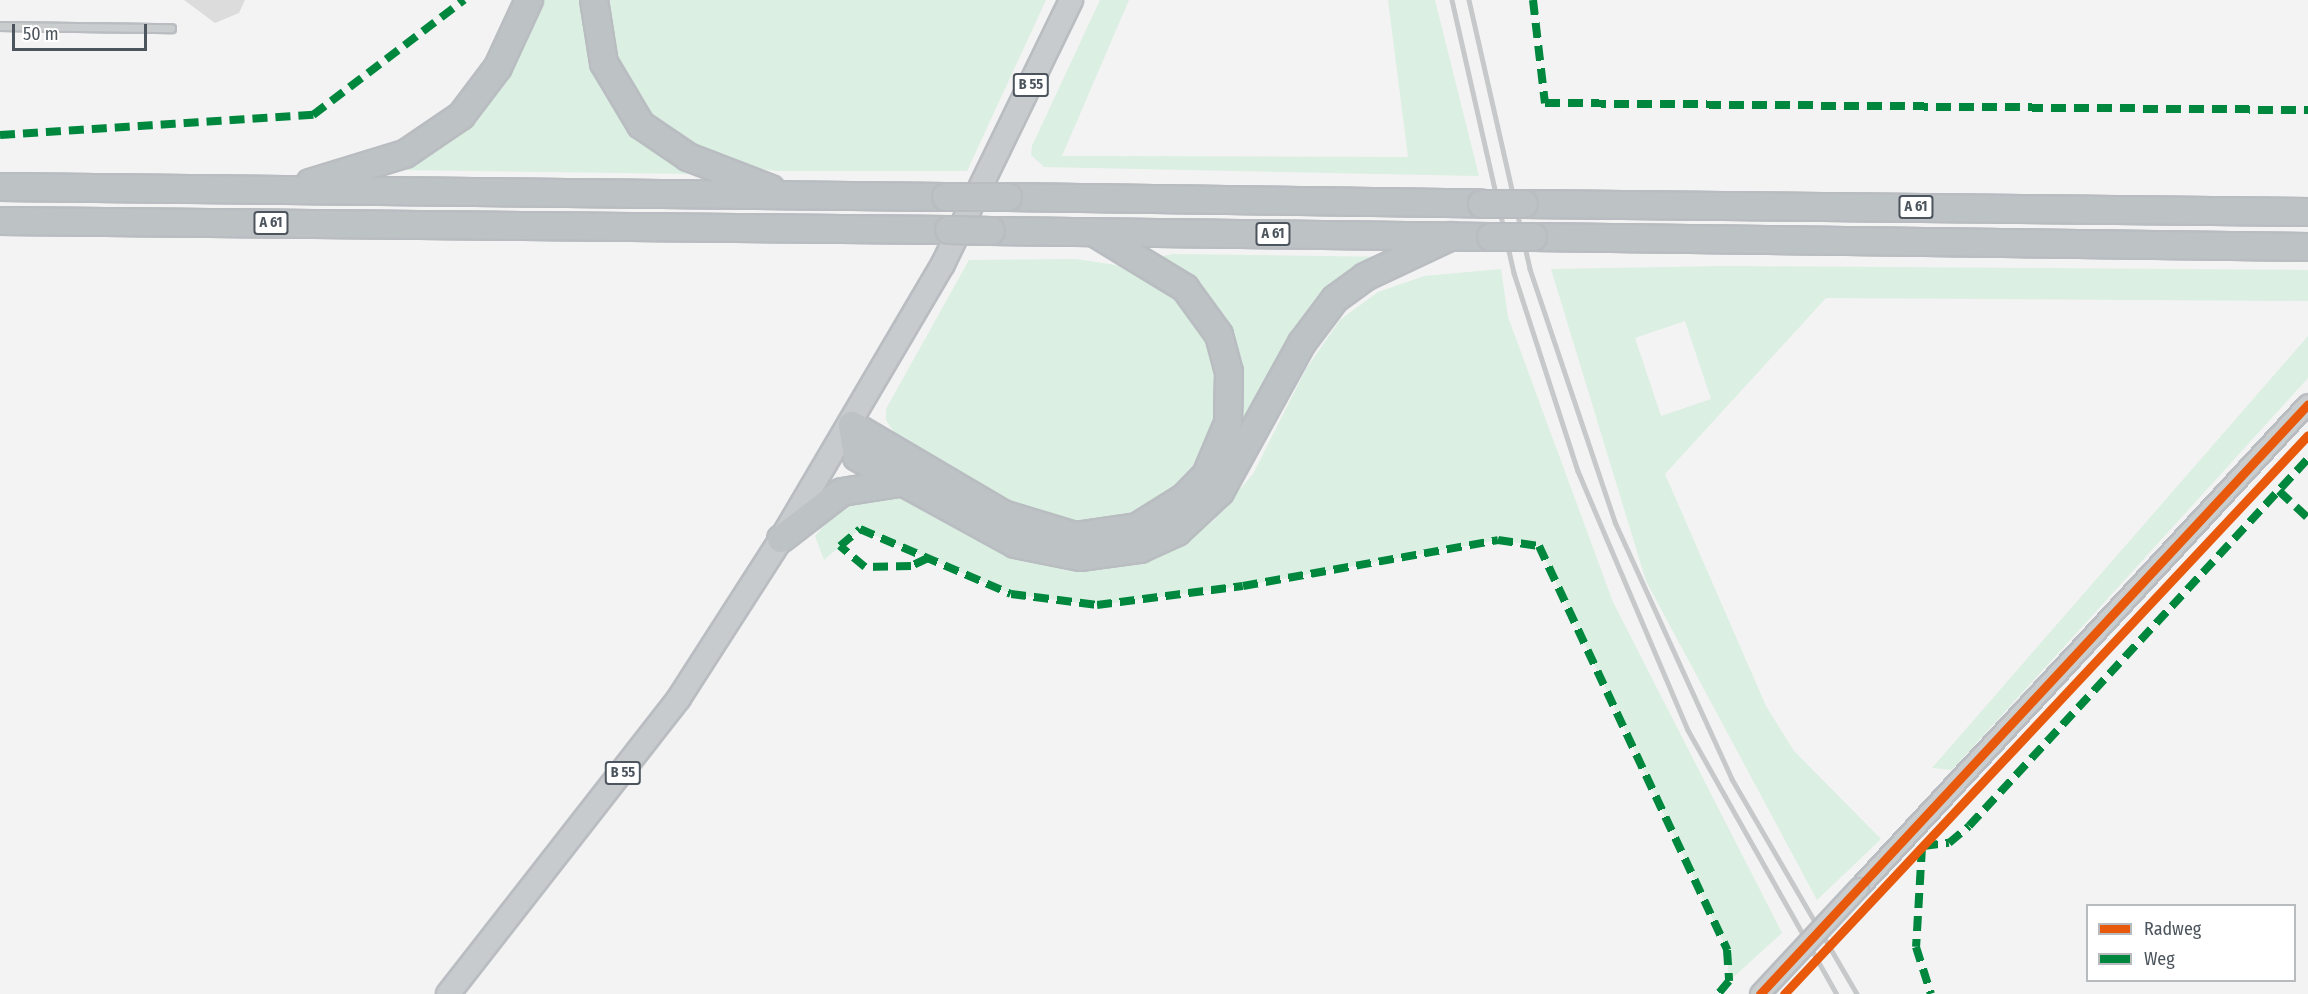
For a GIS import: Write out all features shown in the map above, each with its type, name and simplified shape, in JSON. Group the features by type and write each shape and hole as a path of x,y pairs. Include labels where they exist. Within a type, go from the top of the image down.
{"highway":[{"path":"287,190 384,162 444,129 498,67 530,0"},
{"path":"594,0 604,63 641,125 688,158 785,195"},
{"name":"A 61","path":"0,187 2308,212"},
{"name":"A 61","path":"0,220 2308,246"},
{"path":"852,424 1003,514 1042,529 1076,536 1115,534 1171,508 1206,475 1223,440 1230,390 1225,353 1209,316 1185,288 1094,232"},
{"path":"852,424 857,457 899,483 991,533 1041,551 1099,557 1159,542 1193,520 1220,492 1302,343 1335,299 1365,277 1452,236"},
{"path":"781,539 842,492 899,483"}],"main road":[{"name":"B 55","path":"448,994 679,698 781,539 852,424 970,212 1071,0"}],"street":[{"path":"1760,994 2308,404"}],"lane":[{"path":"0,26 171,28"}],"green space":[{"path":"539,0 584,0 598,83 624,122 694,174 393,170 464,122"},
{"path":"605,0 1046,0 967,171 777,171 733,165 696,151 660,129 630,90 612,52"},
{"path":"1100,0 1129,0 1062,156 1408,157 1388,0 1435,0 1479,176 1044,167 1031,155 1032,146"},
{"path":"1173,254 1391,257 1342,283 1322,304 1303,330 1235,460 1200,504 1152,538 1099,550 1033,543 905,478 910,470 1001,521 1073,542 1137,535 1192,501 1229,442 1239,396 1234,361 1215,312 1183,277 1154,258"},
{"path":"1076,259 1142,269 1170,289 1206,326 1224,408 1192,476 1143,515 1100,527 1034,519 904,447 886,420 886,409 969,260"},
{"path":"1724,266 2308,270 2308,301 1826,298 1665,474 1766,706 1794,751 1881,839 1817,900 1646,581 1551,269","holes":["1685,321 1711,399 1661,416 1635,338"]},
{"path":"1501,269 1508,317 1613,602 1782,933 1729,981 1727,950 1539,546 1498,540 1243,586 1097,605 1011,594 860,529 824,560 815,536 843,504 882,490 1164,549 1213,521 1253,474 1306,369 1340,320 1378,292 1424,276"},
{"path":"2308,336 2308,378 1952,770 1932,768"}],"building":[{"path":"184,0 245,0 239,13 215,23"}],"railway":[{"path":"1452,0 1514,273 1578,471 1688,730 1837,994"},
{"path":"1469,0 1530,269 1615,522 1732,779 1857,994"}],"marked path":[{"path":"0,135 313,115 464,0"},
{"path":"1533,0 1545,103 2308,110"},
{"path":"1923,846 1949,843 1969,826 2308,459"},
{"path":"2279,491 2308,518"},
{"path":"928,558 911,566 865,567 840,546 860,529 1011,594 1097,605 1243,586 1498,540 1539,546 1727,950 1729,981 1718,994"},
{"path":"1922,847 1916,947 1931,994"}],"cycle path":[{"path":"1760,994 2308,404"},
{"path":"1784,994 2308,435"}]}
